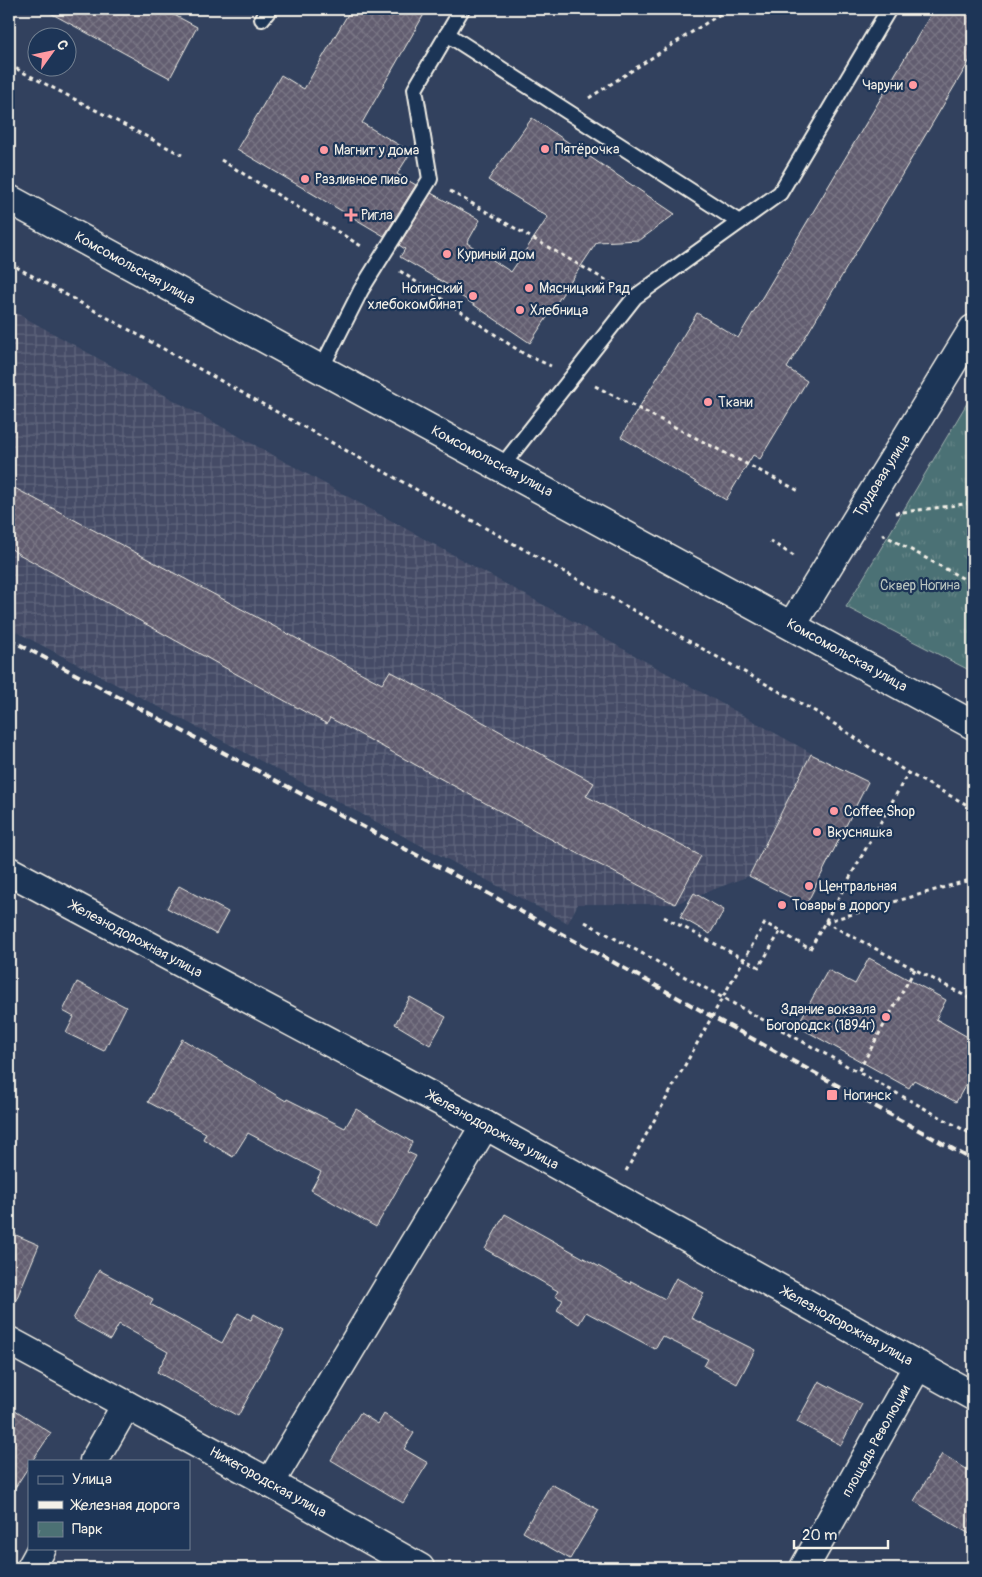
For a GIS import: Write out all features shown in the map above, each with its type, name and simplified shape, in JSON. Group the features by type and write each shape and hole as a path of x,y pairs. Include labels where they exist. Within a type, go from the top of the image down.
{"street":[{"name":"Комсомольская улица","path":"9,199 502,466 973,725"},
{"name":"Трудовая улица","path":"792,625 826,566 972,333"},
{"name":"Железнодорожная улица","path":"9,871 485,1125 973,1396"},
{"path":"270,1483 485,1125"},
{"name":"Нижегородская улица","path":"9,1341 270,1483 420,1568"},
{"name":"площадь Революции","path":"804,1568 918,1365"},
{"path":"95,1460 126,1405"},
{"path":"31,1568 41,1550"}],"lane":[{"path":"321,369 380,257 430,180 415,89 462,9"},
{"path":"502,466 635,297 780,193 889,9"},
{"path":"447,34 738,222"}],"path":[{"path":"567,112 728,9"},
{"path":"9,65 182,155"},
{"path":"221,160 380,257 524,354 572,375 801,492"},
{"path":"430,180 635,297"},
{"path":"9,263 818,713 908,773 973,808"},
{"path":"894,513 973,503"},
{"path":"881,533 973,584"},
{"path":"626,1171 765,923 810,948 908,773"},
{"path":"825,922 973,879"},
{"path":"664,917 760,967 780,932"},
{"path":"585,922 973,1135"},
{"path":"825,922 973,1000"},
{"path":"858,1072 916,969"}],"shaded area":[{"path":"9,309 811,753 749,876 675,904 578,904 568,923 9,628"}],"green space":[{"name":"Сквер Ногина","path":"973,393 973,672 846,607"}],"building":[{"path":"43,9 163,9 197,27 170,78"},
{"path":"351,9 427,9 362,123 411,152 397,174 416,185 384,236 237,149 281,75 304,89"},
{"path":"934,9 973,9 973,55 787,368 807,381 760,459 753,455 726,500 621,437 697,313 738,338"},
{"path":"532,118 675,214 640,240 597,242 530,343 452,290 453,288 400,257 405,249 399,245 431,193 480,220 467,243 511,272 548,217 488,180"},
{"path":"9,485 382,684 390,671 594,783 586,796 701,856 675,904 560,844 330,718 327,724 17,553 9,547"},
{"path":"811,754 868,782 806,905 749,876"},
{"path":"179,886 228,912 216,934 167,908"},
{"path":"694,893 724,910 710,934 680,917"},
{"name":"Ногинск","path":"869,958 946,1000 936,1019 973,1040 973,1072 956,1102 914,1080 909,1088 797,1026 828,970 855,984"},
{"path":"77,982 126,1007 104,1051 66,1033 74,1017 63,1011"},
{"path":"410,997 446,1017 430,1045 395,1024"},
{"path":"182,1039 286,1101 287,1099 345,1128 356,1109 412,1142 407,1152 416,1156 376,1227 311,1190 321,1172 248,1133 233,1157 203,1139 206,1133 148,1102"},
{"path":"505,1214 630,1284 631,1281 665,1299 676,1278 704,1293 691,1318 755,1350 737,1384 704,1366 708,1359 662,1336 655,1349 586,1312 579,1324 557,1310 563,1300 555,1296 558,1291 485,1249"},
{"path":"9,1232 39,1245 9,1317"},
{"path":"99,1270 153,1299 150,1304 222,1343 238,1313 251,1320 254,1314 284,1331 238,1416 157,1372 168,1352 119,1324 110,1340 73,1319"},
{"path":"819,1381 862,1404 841,1445 797,1422"},
{"path":"9,1406 51,1433 33,1460 28,1460 28,1468 9,1497"},
{"path":"360,1413 378,1424 384,1414 414,1433 404,1449 428,1463 403,1503 331,1460"},
{"path":"942,1454 973,1473 973,1536 914,1501"},
{"path":"551,1484 599,1510 570,1559 523,1532"}],"railway":[{"path":"9,639 460,878 973,1160"}],"place":[{"name":"Чаруни","path":"913,85"},
{"name":"Пятёрочка","path":"545,149"},
{"name":"Магнит у дома","path":"324,150"},
{"name":"Разливное пиво","path":"305,179"},
{"name":"Ригла","path":"351,215"},
{"name":"Куриный дом","path":"447,254"},
{"name":"Мясницкий Ряд","path":"529,288"},
{"name":"Ногинский хлебокомбинат","path":"473,296"},
{"name":"Хлебница","path":"520,310"},
{"name":"Ткани","path":"708,402"},
{"name":"Coffee Shop","path":"834,811"},
{"name":"Вкусняшка","path":"817,832"},
{"name":"Центральная","path":"809,886"},
{"name":"Товары в дорогу","path":"782,905"},
{"name":"Здание вокзала Богородск (1894г)","path":"886,1017"},
{"name":"Ногинск","path":"832,1095"}]}
